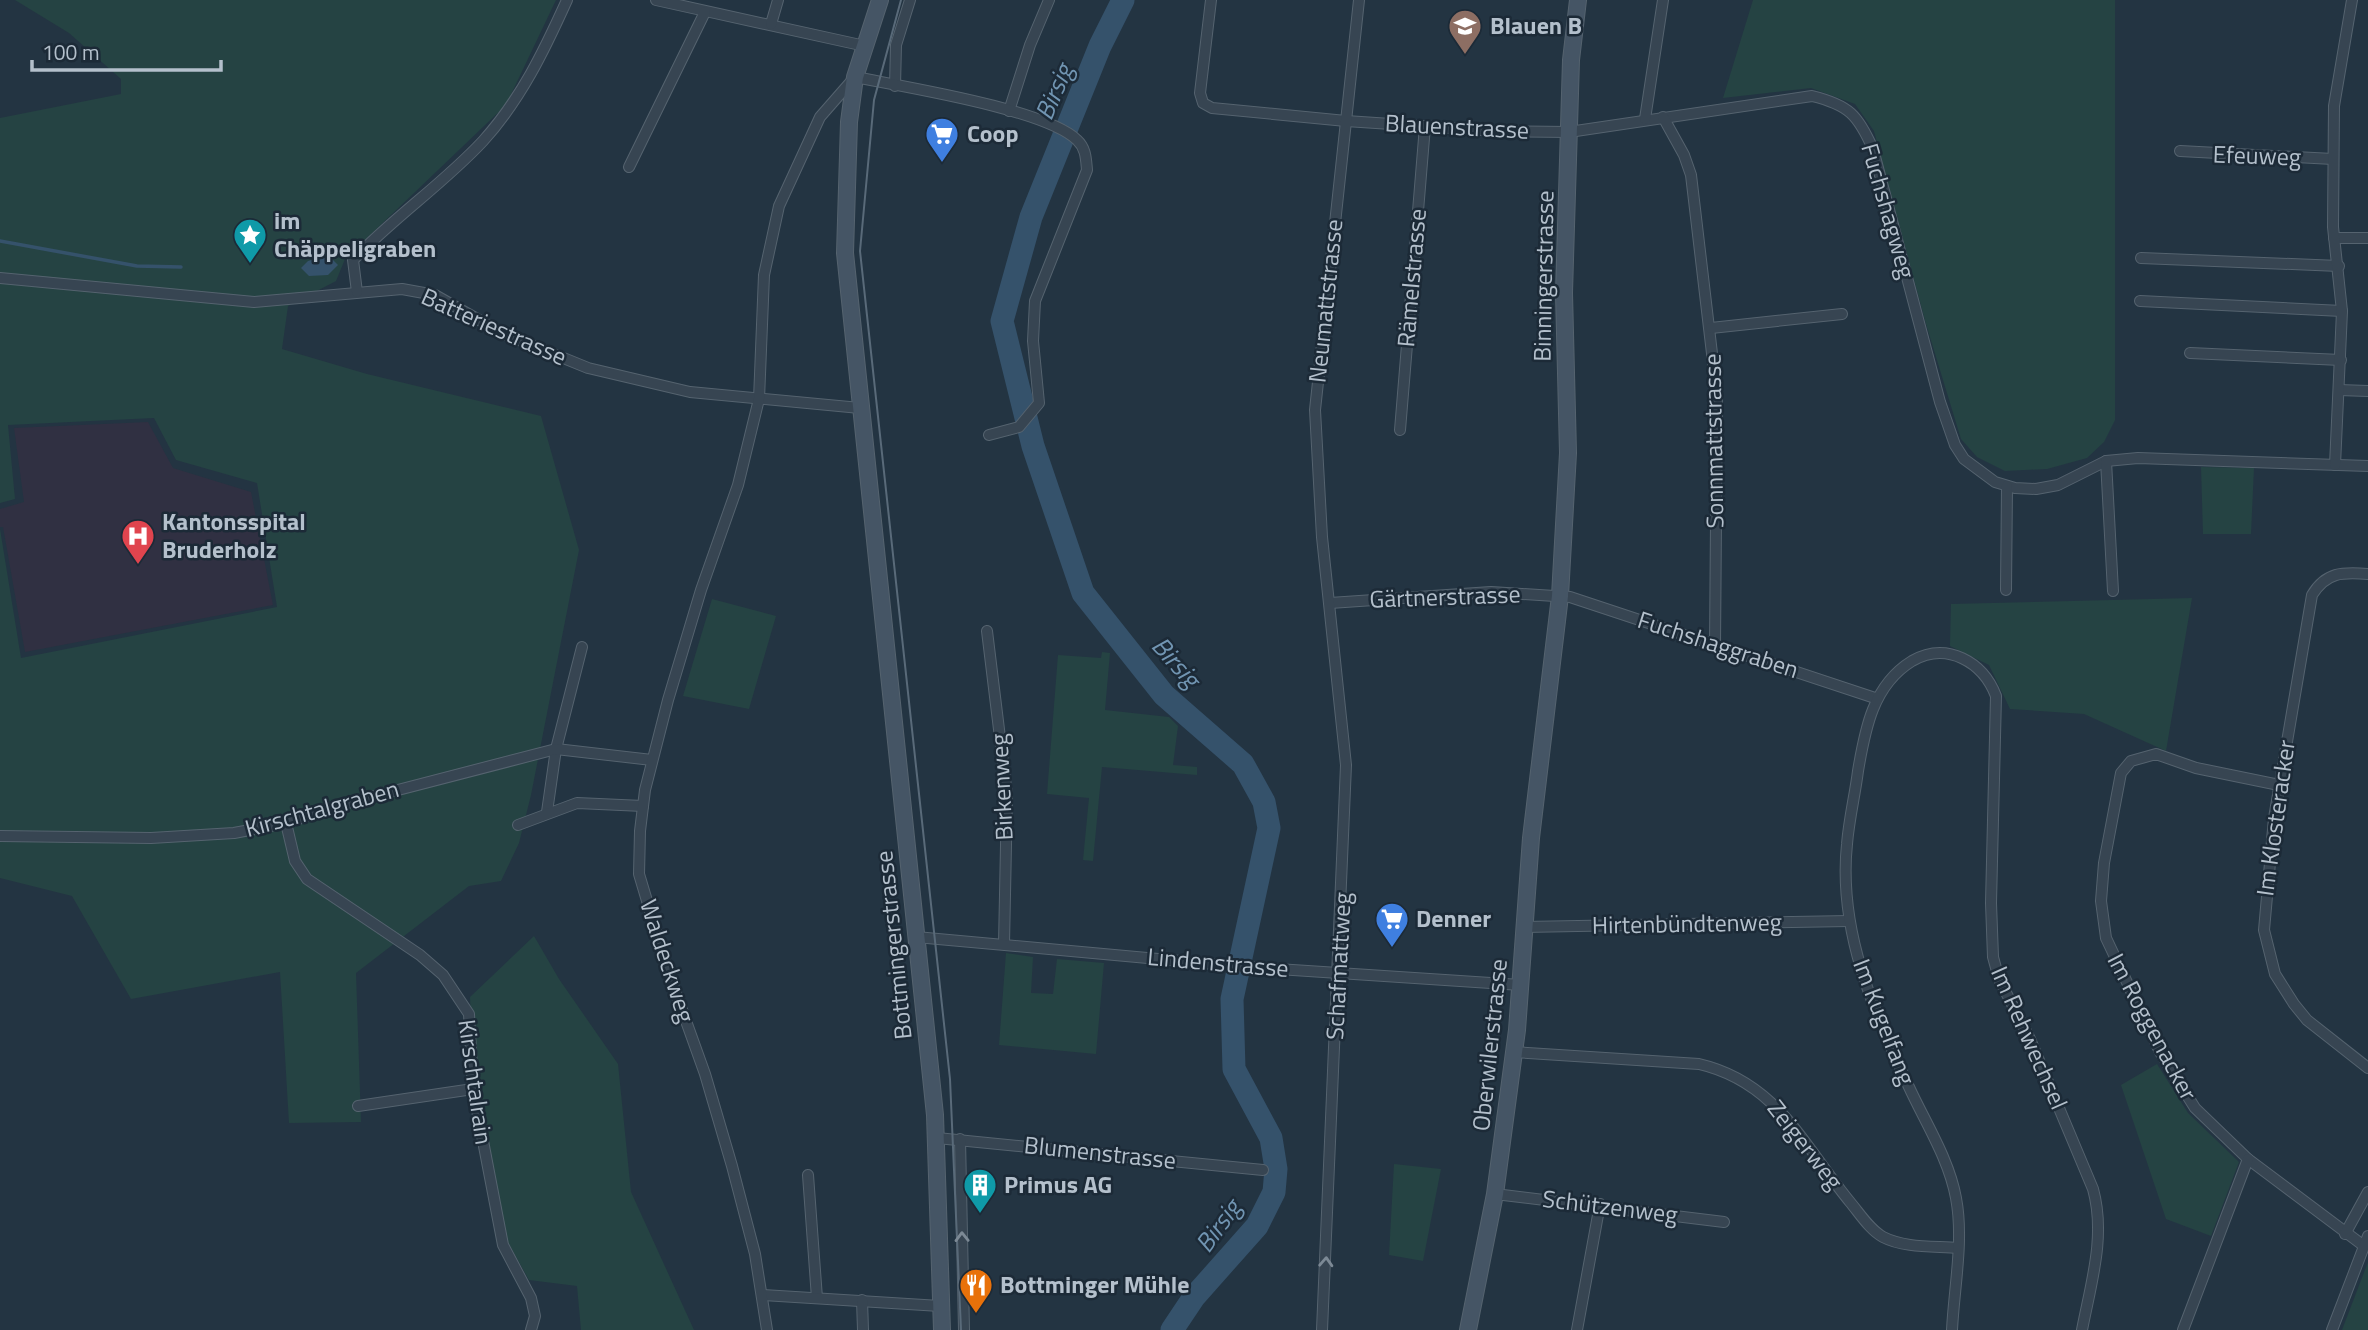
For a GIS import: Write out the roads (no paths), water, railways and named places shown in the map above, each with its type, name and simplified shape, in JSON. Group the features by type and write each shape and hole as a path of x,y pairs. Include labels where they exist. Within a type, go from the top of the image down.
{"main road":[{"name":"Bottmingerstrasse","path":"880,0 855,77 849,122 845,254 937,1138 942,1330"},
{"name":"Binningerstrasse","path":"1564,553 1568,453 1564,293 1575,1"},
{"name":"Oberwilerstrasse","path":"1468,1330 1495,1194 1514,1052 1531,838 1564,553"}],"street":[{"path":"357,292 353,260 387,225 443,179 484,140 531,77 567,0"},
{"path":"656,0 865,46"},
{"path":"771,24 778,0"},
{"path":"895,86 896,45 909,0"},
{"path":"1009,111 1030,45 1049,0"},
{"name":"Blauenstrasse","path":"1210,0 1200,93 1203,103 1212,108 1424,127 1569,132"},
{"name":"Neumattstrasse","path":"1330,603 1316,470 1315,410 1359,0"},
{"path":"1646,119 1663,0"},
{"path":"2334,465 2342,311 2334,238 2334,106 2352,0"},
{"path":"629,167 705,12"},
{"path":"855,77 1044,119 1077,139 1084,149 1087,170 1035,301 1033,341 1039,403 1019,427 989,435"},
{"name":"Waldeckweg","path":"767,1330 755,1254 705,1074 667,968 639,874 643,806 652,760 701,590 738,485 759,399 764,275 781,201 820,117 855,77"},
{"name":"Fuchshagweg","path":"1569,132 1812,96 1850,110 1873,149 1940,402 1955,445 1983,475 2007,486 2036,489 2059,485 2106,461 2162,459 2368,466"},
{"name":"Sonnmattstrasse","path":"1663,117 1684,155 1691,175 1711,328 1717,396 1715,646"},
{"name":"Rämelstrasse","path":"1400,430 1424,127"},
{"name":"Efeuweg","path":"2180,151 2333,159"},
{"path":"2334,238 2368,238"},
{"path":"2141,258 2339,266"},
{"name":"Batteriestrasse","path":"0,278 254,302 402,289 435,295 502,333 588,368 690,391 860,408"},
{"path":"2140,301 2342,311"},
{"path":"1711,328 1842,314"},
{"path":"2190,353 2340,360"},
{"path":"2339,390 2368,391"},
{"path":"2106,461 2113,591"},
{"path":"2006,590 2007,486"},
{"name":"Im Klosteracker","path":"2368,574 2334,574 2324,579 2312,596 2279,785 2264,908 2264,930 2271,961 2280,983 2308,1020 2368,1068"},
{"name":"Gärtnerstrasse","path":"1330,603 1491,592 1560,596"},
{"name":"Fuchshaggraben","path":"1560,596 1589,601 1715,646 1875,698"},
{"name":"Schafmattweg","path":"1322,1330 1339,972 1345,754 1330,603"},
{"name":"Birkenweg","path":"987,631 1007,795 1004,944"},
{"path":"547,812 556,749 582,647"},
{"name":"Im Kugelfang","path":"1933,653 1907,664 1875,698 1863,745 1847,843 1849,921 1860,971 1949,1174 1956,1197 1958,1248 1952,1330"},
{"name":"Im Rehwechsel","path":"1933,653 1964,658 1980,668 1996,696 1990,913 1993,957 1999,979 2030,1039 2093,1189 2099,1210 2099,1240 2082,1330"},
{"name":"Kirschtalgraben","path":"0,836 199,836 286,822 344,804 556,749 652,760"},
{"name":"Im Roggenacker","path":"2279,785 2196,768 2155,754 2131,761 2122,773 2101,901 2109,947 2160,1052 2195,1108 2248,1160 2344,1234 2366,1241"},
{"path":"519,825 547,812 577,803 643,806"},
{"name":"Kirschtalrain","path":"286,822 295,861 307,879 419,955 443,975 469,1014 473,1089 503,1245 531,1298 535,1316 531,1330"},
{"name":"Hirtenbündtenweg","path":"1524,927 1849,921"},
{"name":"Lindenstrasse","path":"916,937 1246,967 1521,985"},
{"name":"Zeigerweg","path":"1514,1052 1701,1064 1729,1073 1766,1095 1881,1237 1897,1243 1958,1248"},
{"path":"358,1106 473,1089"},
{"name":"Blumenstrasse","path":"937,1138 1263,1170"},
{"path":"960,1139 964,1330"},
{"path":"2183,1330 2248,1160"},
{"path":"808,1175 817,1298"},
{"path":"2344,1234 2368,1192"},
{"name":"Schützenweg","path":"1495,1194 1600,1204 1724,1222"},
{"path":"1577,1330 1600,1204"},
{"path":"2332,1330 2366,1241"},
{"path":"763,1295 940,1306"},
{"path":"862,1300 863,1330"}],"waterway":[{"name":"Birsig","path":"1123,0 1100,46 1031,217 1002,321 1033,446 1083,593 1164,695 1243,764 1264,802 1269,828 1232,999 1234,1069 1271,1138 1276,1169 1274,1192 1257,1226 1194,1297 1172,1330"},
{"path":"0,241 137,266 181,267"}],"tram line":[{"path":"901,0 874,100 860,251 950,1079 961,1330"}],"place":[{"name":"Blauen B","path":"1465,56"},
{"name":"Coop","path":"942,164"},
{"name":"im Chäppeligraben","path":"250,265"},
{"name":"Kantonsspital Bruderholz","path":"138,566"},
{"name":"Denner","path":"1392,949"},
{"name":"Primus AG","path":"980,1215"},
{"name":"Bottminger Mühle","path":"976,1315"}]}
